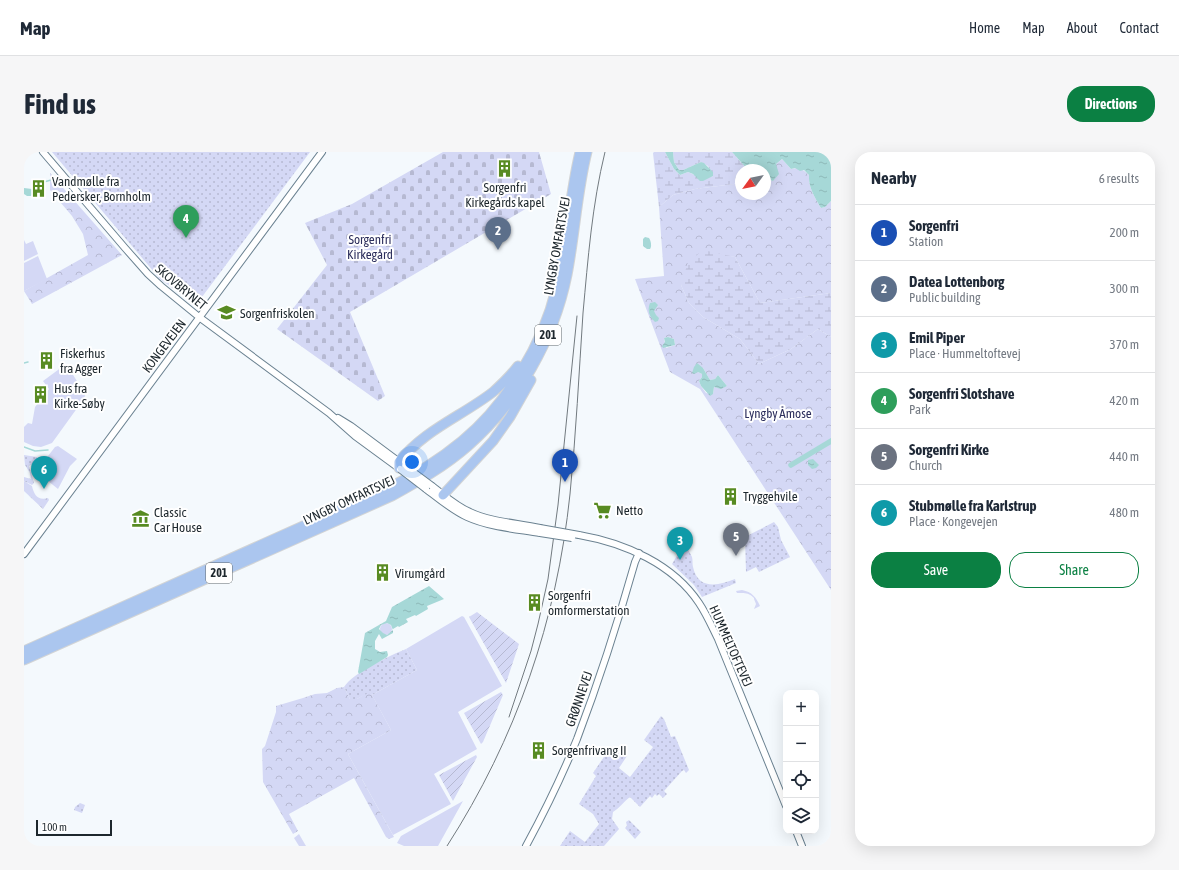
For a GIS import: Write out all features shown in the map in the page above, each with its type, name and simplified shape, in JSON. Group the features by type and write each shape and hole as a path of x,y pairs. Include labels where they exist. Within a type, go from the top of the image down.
{"highway":[{"name":"LYNGBY OMFARTSVEJ","path":"24,651 388,488 421,471 463,441 502,399 523,368 541,334 556,291 580,152"},
{"name":"LYNGBY OMFARTSVEJ","path":"24,660 392,496 427,476 468,446 489,426 517,390 542,350 559,307 567,275 587,152"},
{"path":"401,466 409,451 430,433 478,402 506,380 541,334"},
{"path":"444,494 493,441 510,417 533,375 542,350"}],"street":[{"name":"SKOVBRYNET","path":"43,152 148,274 161,286 200,317 329,413 351,426 429,487"},
{"name":"KONGEVEJEN","path":"24,554 322,152"},
{"name":"HUMMELTOFTEVEJ","path":"429,487 444,494 465,509 479,516 540,530 604,541 626,547 640,553 664,568 679,580 699,602 707,615 783,799"},
{"name":"HUMMELTOFTEVEJ","path":"429,487 453,509 472,519 488,524 540,530"},
{"name":"GRØNNEVEJ","path":"526,846 548,804 577,739 607,653 635,562 640,553"},
{"path":"797,834 802,846"}],"green space":[{"path":"52,152 310,152 196,305 160,279"},
{"name":"Sorgenfri Kirkegård","path":"443,152 539,152 551,194 350,312 385,396 378,401 277,329 327,265 305,223 352,204"},
{"path":"665,152 674,169 680,175 688,172 703,178 713,176 708,166 701,162 683,170 679,170 674,162 673,152 732,152 743,164 735,164 735,184 695,189 673,195 659,207 653,153"},
{"name":"Lyngby Åmose","path":"782,159 791,169 801,169 809,175 811,188 821,208 825,207 831,201 831,293 760,303 735,257 721,255 681,285 689,303 703,317 740,339 759,364 791,349 818,329 831,337 831,590 700,389 670,372 635,279 664,276 659,207 673,195 695,189 735,184 735,200 771,200 771,180 773,181 776,164","holes":["668,337 674,339 675,345 666,348 664,338","703,368 710,380 715,379 718,375 727,386 718,388 714,387 713,394 706,393 699,381 702,374 698,372"]},
{"path":"50,173 122,255 32,304 24,291 88,255 83,234 72,216 50,190"},
{"path":"24,240 26,244 33,241 38,254 24,261"},
{"path":"703,250 735,257 760,303 831,293 831,337 818,329 791,349 759,364 740,339 703,317 689,303 681,285 688,262"},
{"path":"38,256 47,279 24,291 24,263"},
{"path":"66,364 84,392 85,396 83,400 52,443 41,447 33,446 24,442 24,427 28,423 32,424 35,407 49,389 43,381"},
{"path":"58,446 77,459 70,466 58,489 48,481 41,479 35,469 37,466 41,465 55,447"},
{"path":"24,455 37,457 38,461 29,466 34,483 32,485 24,481 24,477 31,479 30,473 25,465"},
{"path":"24,481 32,486 34,492 39,498 48,498 49,500 43,509 24,491"},
{"path":"774,522 778,527 781,540 790,557 759,572 756,567 746,572 745,537"},
{"path":"686,546 692,557 693,566 699,580 704,583 716,584 735,579 736,583 702,597 694,585 672,564 681,549"},
{"path":"742,590 753,595 760,606 754,609 756,604 752,596 744,593 737,593 736,591"},
{"path":"477,612 519,644 506,683 469,617"},
{"path":"462,616 464,617 502,686 458,712 477,749 434,774 451,804 393,835 348,754 391,730 372,695 417,670 406,649"},
{"path":"384,623 388,623 392,629 388,635 384,635 380,631 380,627"},
{"path":"406,649 417,670 372,695 370,692 357,699 350,699 344,687 349,681 372,665"},
{"path":"344,687 350,699 357,699 370,691 391,730 348,754 394,837 389,839 386,837 354,778 289,814 298,831 293,834 263,782 262,749 265,746 276,712 276,706 315,694 327,693 337,688"},
{"path":"501,692 503,695 481,744 464,713"},
{"path":"661,716 664,719 671,737 675,736 689,770 686,773 684,770 682,771 664,791 667,794 663,798 659,794 657,796 655,794 652,798 650,796 640,807 630,797 613,812 612,819 619,829 604,846 560,846 570,831 585,842 599,824 593,814 579,804 596,776 593,773 610,748 627,756 619,768 630,777 653,747 644,740"},
{"path":"476,755 477,757 453,801 439,775"},
{"path":"463,801 438,846 404,846 397,843 401,836"},
{"path":"80,803 85,805 82,813 74,810"},
{"path":"629,820 641,832 635,839 625,828 627,826 626,822"},
{"path":"299,834 306,846 299,846 294,838"}],"water":[{"path":"665,152 673,152 674,162 679,170 683,170 701,162 713,172 713,176 700,181 693,174 688,172 680,175 674,169"},
{"path":"732,152 831,152 831,201 825,207 821,208 811,188 809,175 804,170 800,171 795,168 791,169 782,159 776,164 779,174 773,181 771,180 771,164 743,164"},
{"path":"24,188 32,189 34,191 33,194 31,196 27,196 24,194"},
{"path":"645,237 649,238 651,245 650,249 643,246 643,239"},
{"path":"655,302 658,305 654,311 659,318 658,321 655,322 651,318 649,308 650,303"},
{"path":"668,337 674,339 675,345 663,348 662,346 665,342 664,338"},
{"path":"697,363 703,368 710,380 715,379 718,375 727,386 721,389 714,387 713,394 710,396 701,386 699,381 702,374 698,372 694,374 692,373"},
{"path":"813,459 819,465 812,469 808,465 808,460"},
{"path":"429,586 444,599 427,606 428,609 416,616 415,615 406,619 408,622 393,629 393,630 393,633 382,639 379,634 375,641 375,649 380,652 387,651 387,657 359,674 358,672 365,633 386,621 392,607","holes":["387,623 391,625 393,630 387,635 379,629 381,625"]}],"waterway":[{"path":"33,190 44,182 51,180"},
{"path":"24,363 28,362"},
{"path":"791,465 831,441"},
{"path":"24,447 35,451 48,450"}],"tram line":[{"path":"447,846 472,805 494,764 513,721 530,677 544,633 555,587 564,541 570,494 583,313 591,232 605,152"},
{"path":"509,717 531,651 548,579 558,505 577,316"}],"place":[{"name":"Sorgenfri Kirkegårds kapel","path":"505,168"},
{"name":"Vandmølle fra Pedersker, Bornholm","path":"39,188"},
{"name":"Sorgenfri Slotshave","path":"186,238"},
{"name":"Datea Lottenborg","path":"498,250"},
{"name":"Sorgenfriskolen","path":"227,313"},
{"name":"Fiskerhus fra Agger","path":"47,360"},
{"name":"Hus fra Kirke-Søby","path":"41,395"},
{"name":"Sorgenfri","path":"565,482"},
{"name":"Stubmølle fra Karlstrup","path":"44,489"},
{"name":"Tryggehvile","path":"730,496"},
{"name":"Netto","path":"603,510"},
{"name":"Classic Car House","path":"141,519"},
{"name":"Sorgenfri Kirke","path":"736,556"},
{"name":"Emil Piper","path":"680,560"},
{"name":"Virumgård","path":"382,573"},
{"name":"Sorgenfri omformerstation","path":"535,602"},
{"name":"Sorgenfrivang II","path":"539,750"}]}
